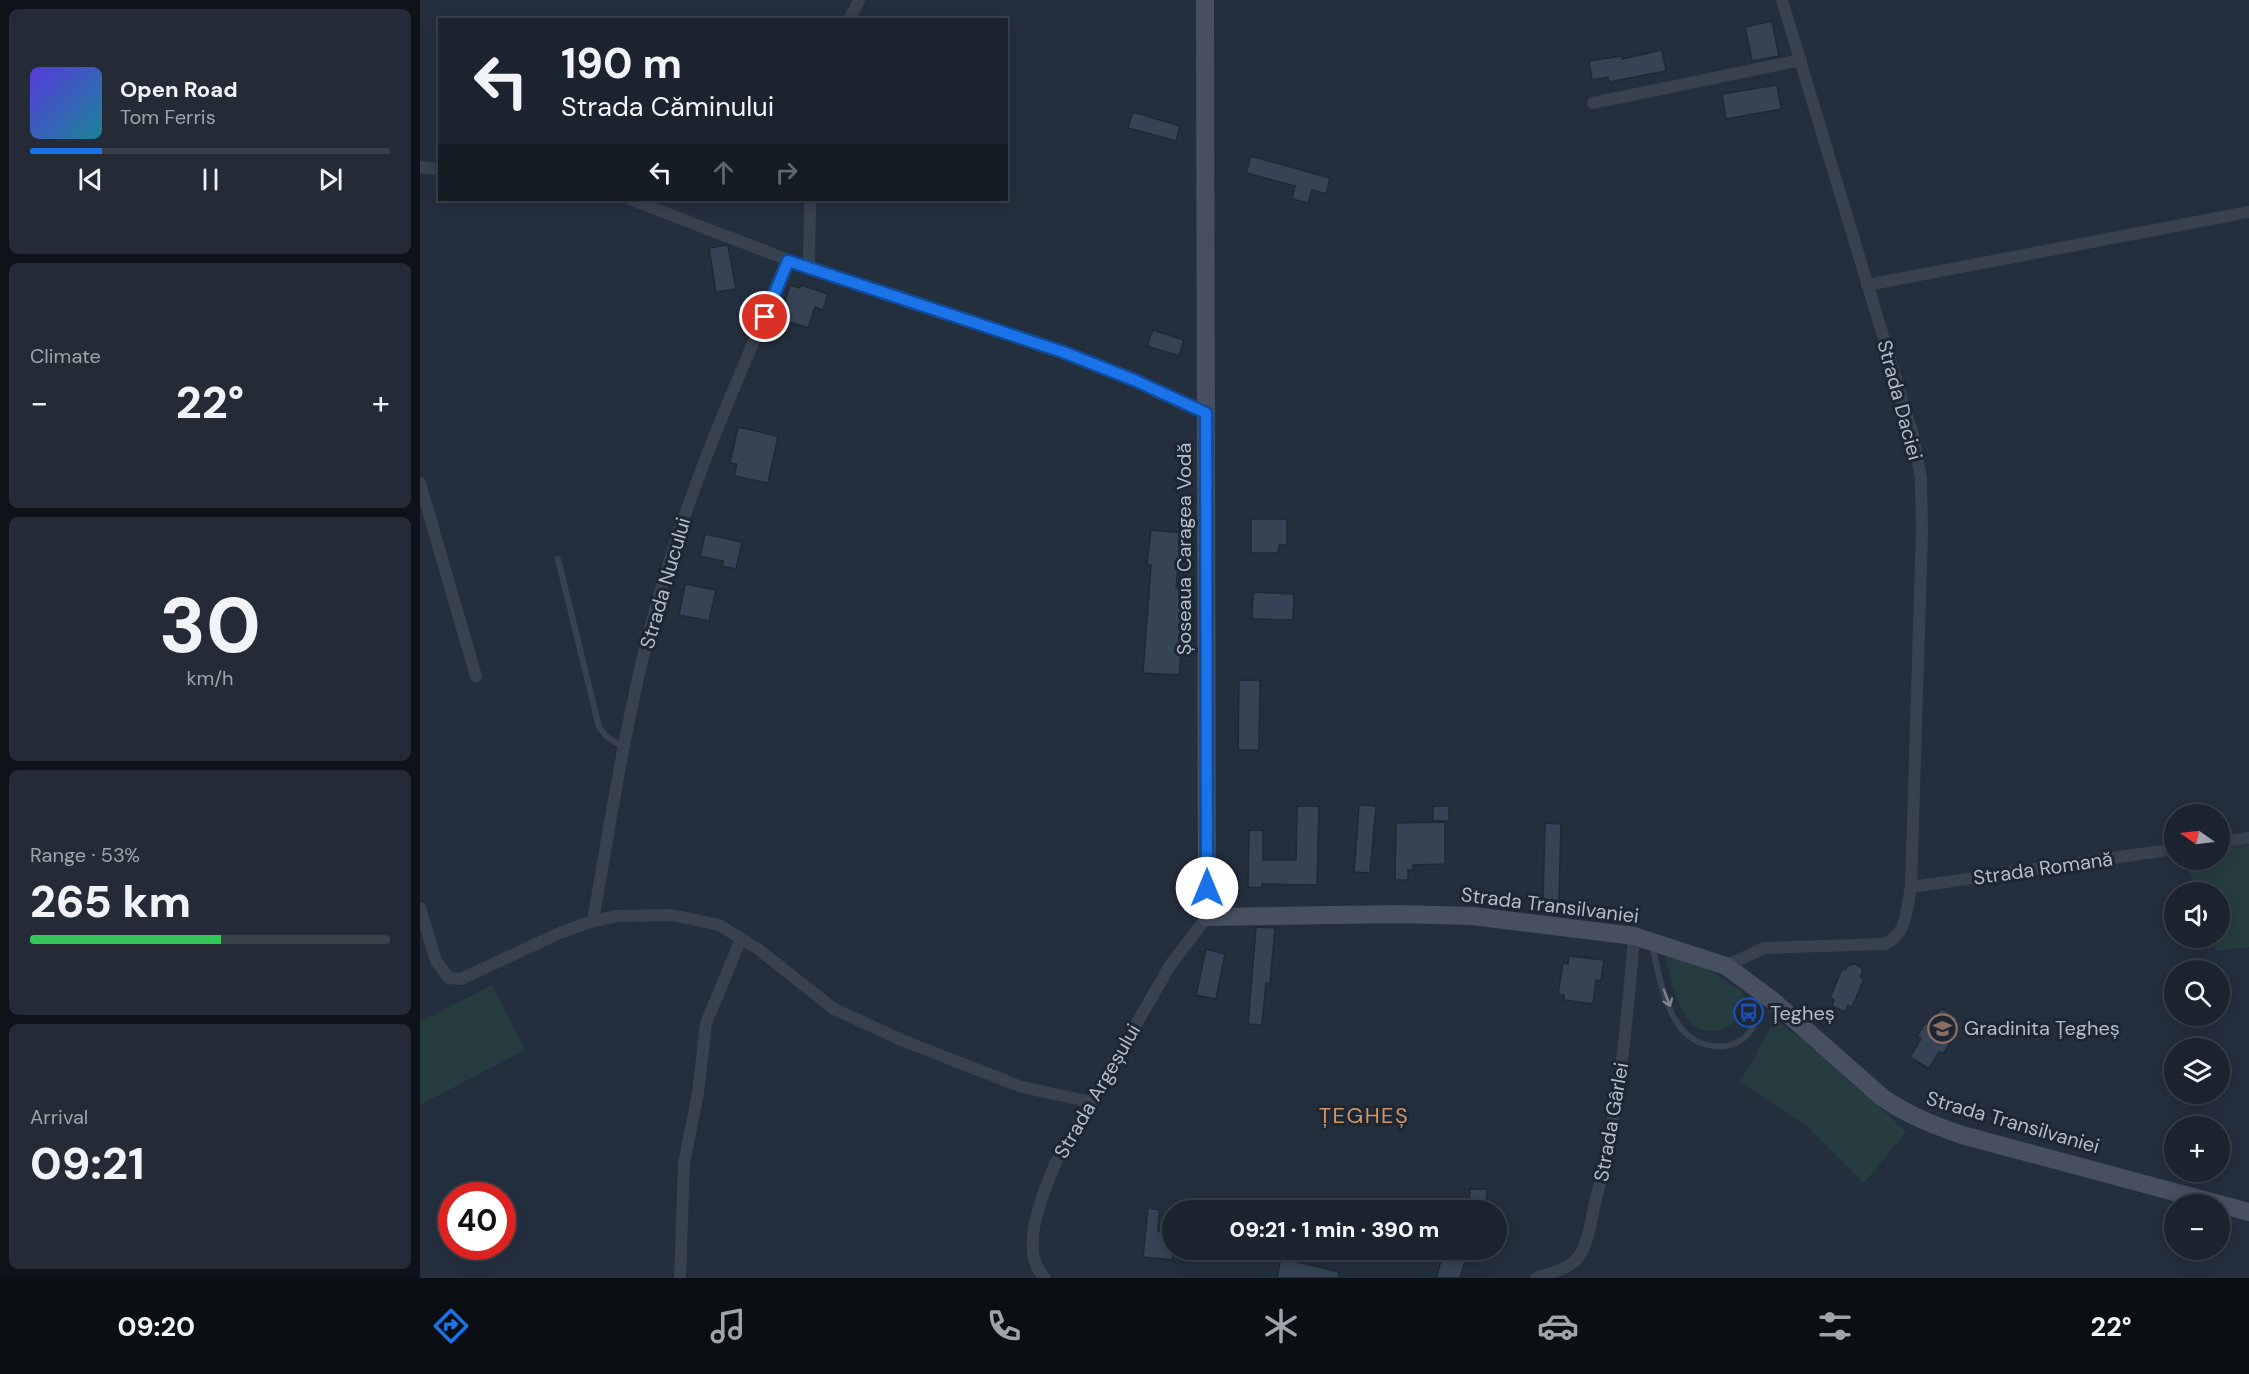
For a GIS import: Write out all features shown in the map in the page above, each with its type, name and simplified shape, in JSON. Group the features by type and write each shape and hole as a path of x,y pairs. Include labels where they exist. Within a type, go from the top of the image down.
{"street":[{"path":"850,18 859,0"},
{"name":"Șoseaua Caragea Vodă","path":"1205,0 1207,917"},
{"name":"Strada Daciei","path":"1726,966 1764,948 1885,944 1898,938 1911,887 1922,531 1921,478 1908,417 1782,0"},
{"path":"1593,102 1801,60"},
{"path":"420,167 438,169"},
{"path":"635,201 788,261 1063,352 1134,380 1206,413"},
{"path":"808,268 810,201"},
{"path":"1867,285 2249,212"},
{"name":"Strada Nucului","path":"593,921 623,747 658,600 689,501 721,414 788,261"},
{"path":"420,483 476,676"},
{"path":"2230,841 2249,838"},
{"name":"Strada Romană","path":"1911,887 2164,851"},
{"path":"420,908 436,961 449,978 461,979 562,932 593,921 618,916 672,915 719,925 814,995 858,1020 992,1077 1022,1087 1091,1102"},
{"name":"Strada Transilvaniei","path":"1207,917 1386,914 1472,916 1643,939 1726,966 1762,992 1883,1098 1903,1112 1924,1122 1962,1135 2249,1212"},
{"name":"Strada Argeșului","path":"1039,1276 1033,1252 1034,1225 1041,1198 1055,1164 1171,964 1207,917"},
{"path":"680,1278 684,1162 696,1102 706,1023 741,939"},
{"name":"Strada Gârlei","path":"1536,1278 1575,1261 1585,1244 1605,1165 1643,939"}],"lane":[{"path":"558,559 599,727 607,737 623,747"},
{"path":"1643,939 1673,1014 1681,1028 1703,1044 1719,1047 1735,1043 1748,1034 1759,1014 1762,992"}],"green space":[{"path":"2249,845 2249,947 2217,951 2216,948 2230,948 2230,882 2192,882 2188,870 2230,870 2230,848"},
{"path":"1665,952 1700,965 1742,991 1744,1003 1735,1021 1717,1031 1706,1031 1696,1027 1687,1019 1673,987"},
{"path":"492,985 525,1050 420,1105 420,1022"},
{"path":"1775,1019 1840,1069 1906,1132 1864,1183 1807,1126 1740,1082"}],"building":[{"path":"1772,21 1779,56 1752,61 1745,27"},
{"path":"1662,50 1666,71 1609,82 1608,77 1592,80 1589,61 1622,56 1622,59"},
{"path":"1777,85 1781,109 1726,119 1722,94"},
{"path":"1133,112 1180,126 1176,141 1128,128"},
{"path":"1251,156 1330,178 1326,194 1312,190 1308,203 1292,199 1295,186 1246,173"},
{"path":"726,245 736,289 716,292 709,248"},
{"path":"790,285 800,288 801,285 828,294 823,310 815,307 808,328 780,319"},
{"path":"1153,330 1184,340 1179,356 1147,346"},
{"path":"738,427 778,436 768,483 734,476 737,464 730,463"},
{"path":"1251,519 1287,519 1287,545 1279,545 1278,553 1251,553"},
{"path":"1151,530 1182,533 1176,588 1188,590 1179,675 1143,673 1151,565 1147,564"},
{"path":"705,534 742,542 736,569 722,566 723,561 700,556"},
{"path":"685,584 716,590 709,621 679,615"},
{"path":"1253,592 1294,594 1293,620 1252,619"},
{"path":"1239,680 1260,680 1259,750 1238,750"},
{"path":"1359,805 1376,806 1370,873 1354,872"},
{"path":"1297,806 1319,806 1317,885 1262,884 1262,888 1248,887 1249,830 1263,830 1263,860 1296,860"},
{"path":"1433,806 1449,806 1449,821 1433,821"},
{"path":"1445,822 1445,864 1413,865 1413,870 1408,870 1408,880 1395,880 1396,823"},
{"path":"1545,823 1561,824 1559,901 1543,900"},
{"path":"1256,927 1275,928 1270,984 1266,983 1262,1025 1248,1024"},
{"path":"1206,949 1225,954 1216,999 1196,995"},
{"path":"1569,956 1604,960 1601,981 1596,980 1593,1004 1564,1000 1564,995 1558,994 1563,963 1568,964"},
{"path":"1849,965 1860,966 1863,971 1860,977 1864,979 1852,1007 1848,1005 1845,1012 1832,1006 1834,1000 1830,998 1842,969 1845,970"},
{"path":"1941,1008 1958,1018 1946,1038 1951,1041 1944,1053 1939,1052 1929,1069 1910,1057 1921,1039 1917,1036 1925,1023 1930,1026"},
{"path":"1470,1189 1487,1189 1486,1200 1469,1200"},
{"path":"1148,1208 1160,1210 1158,1231 1162,1231 1162,1259 1143,1257"},
{"path":"1281,1260 1339,1272 1338,1278 1277,1278"},
{"path":"1441,1260 1475,1260 1474,1264 1465,1262 1460,1278 1436,1278"}],"place":[{"name":"Țegheș","path":"1749,1013"},
{"name":"Gradinita Țegheș","path":"1943,1028"}],"district":[{"name":"ȚEGHEȘ","path":"1364,1115"}],"route":[{"path":"765,317 788,261 1063,352 1134,380 1206,413 1207,888"}]}
